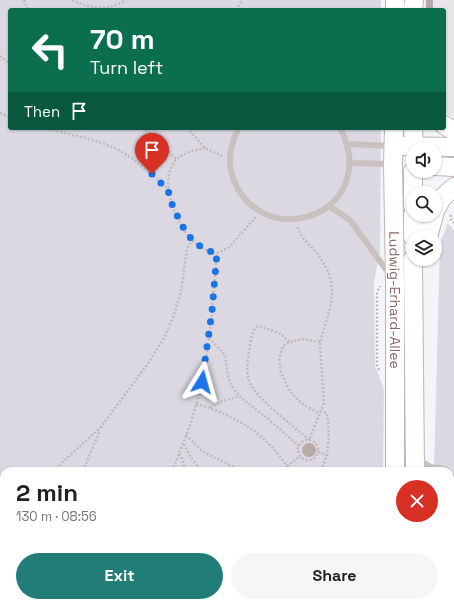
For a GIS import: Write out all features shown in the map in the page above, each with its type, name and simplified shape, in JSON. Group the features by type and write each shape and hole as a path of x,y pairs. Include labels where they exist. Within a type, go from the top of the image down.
{"main road":[{"name":"Ludwig-Erhard-Allee","path":"394,130 387,285 395,467"},
{"path":"414,130 414,142"},
{"path":"394,146 406,147"},
{"path":"442,147 454,147"},
{"path":"393,164 406,165"},
{"path":"442,166 454,166"},
{"path":"442,198 454,187"},
{"name":"Ludwig-Erhard-Allee","path":"414,266 415,464"},
{"name":"Ludwig-Erhard-Allee","path":"414,286 419,266"}],"lane":[{"path":"238,130 231,150 230,160 232,176 238,190 247,202 260,211 271,216 296,220 313,215 328,206 339,193 347,179 350,162 347,144 341,130"},
{"path":"347,144 394,146"},
{"path":"350,162 393,164"},
{"path":"328,206 350,220 387,285"},
{"path":"415,464 427,467"}],"path":[{"path":"72,0 93,8 107,7 122,3 126,0"},
{"path":"0,56 8,62"},
{"path":"53,130 98,142 122,152 143,167 168,190"},
{"path":"145,130 154,136 176,159"},
{"path":"189,130 205,148 230,160"},
{"path":"205,148 182,155 176,159 171,166 168,175 168,190 171,202 181,224 192,240 205,250 217,253 228,248 260,211"},
{"path":"289,342 281,334 259,326 256,327 250,346 247,366 249,382 255,393 308,440 317,444 317,455 310,460 303,459 298,450 299,446 304,440 308,440 324,403 320,342 331,304 331,281 327,269 318,254 302,237 298,229"},
{"path":"58,467 101,427 141,374 164,338 174,315 181,291 187,249 192,240"},
{"path":"174,467 184,444 202,382 209,338 217,253"},
{"path":"378,358 377,292 387,285"},
{"path":"209,338 225,355 228,376 231,384 239,396 299,446"},
{"path":"320,342 303,339 289,342 283,346 279,360 281,373 290,391 298,400 320,414"},
{"path":"210,408 220,402 239,396"},
{"path":"196,404 215,409 241,422 265,439 287,466 300,456"},
{"path":"322,410 327,414 329,434 327,455 322,467"},
{"path":"85,467 101,427"},
{"path":"186,435 203,452 233,467"},
{"path":"184,444 191,458 199,467"},
{"path":"318,452 327,455"},
{"path":"179,454 185,467"}],"shaded area":[{"path":"0,0 381,0 381,8 8,8 8,130 381,130 380,251 374,282 375,365 384,389 383,467 0,467"},
{"path":"425,0 454,0 454,118 446,113 446,8 425,8"},
{"path":"448,223 454,231 454,467 434,467 439,266 442,266 442,238"}],"building":[{"path":"426,0 433,0 433,8 426,8"},
{"path":"306,443 312,443 316,447 316,453 312,457 306,457 302,453 302,447"}],"route":[{"path":"152,174 168,190 171,202 181,224 192,240 205,250 217,253 209,338 202,382"}]}
